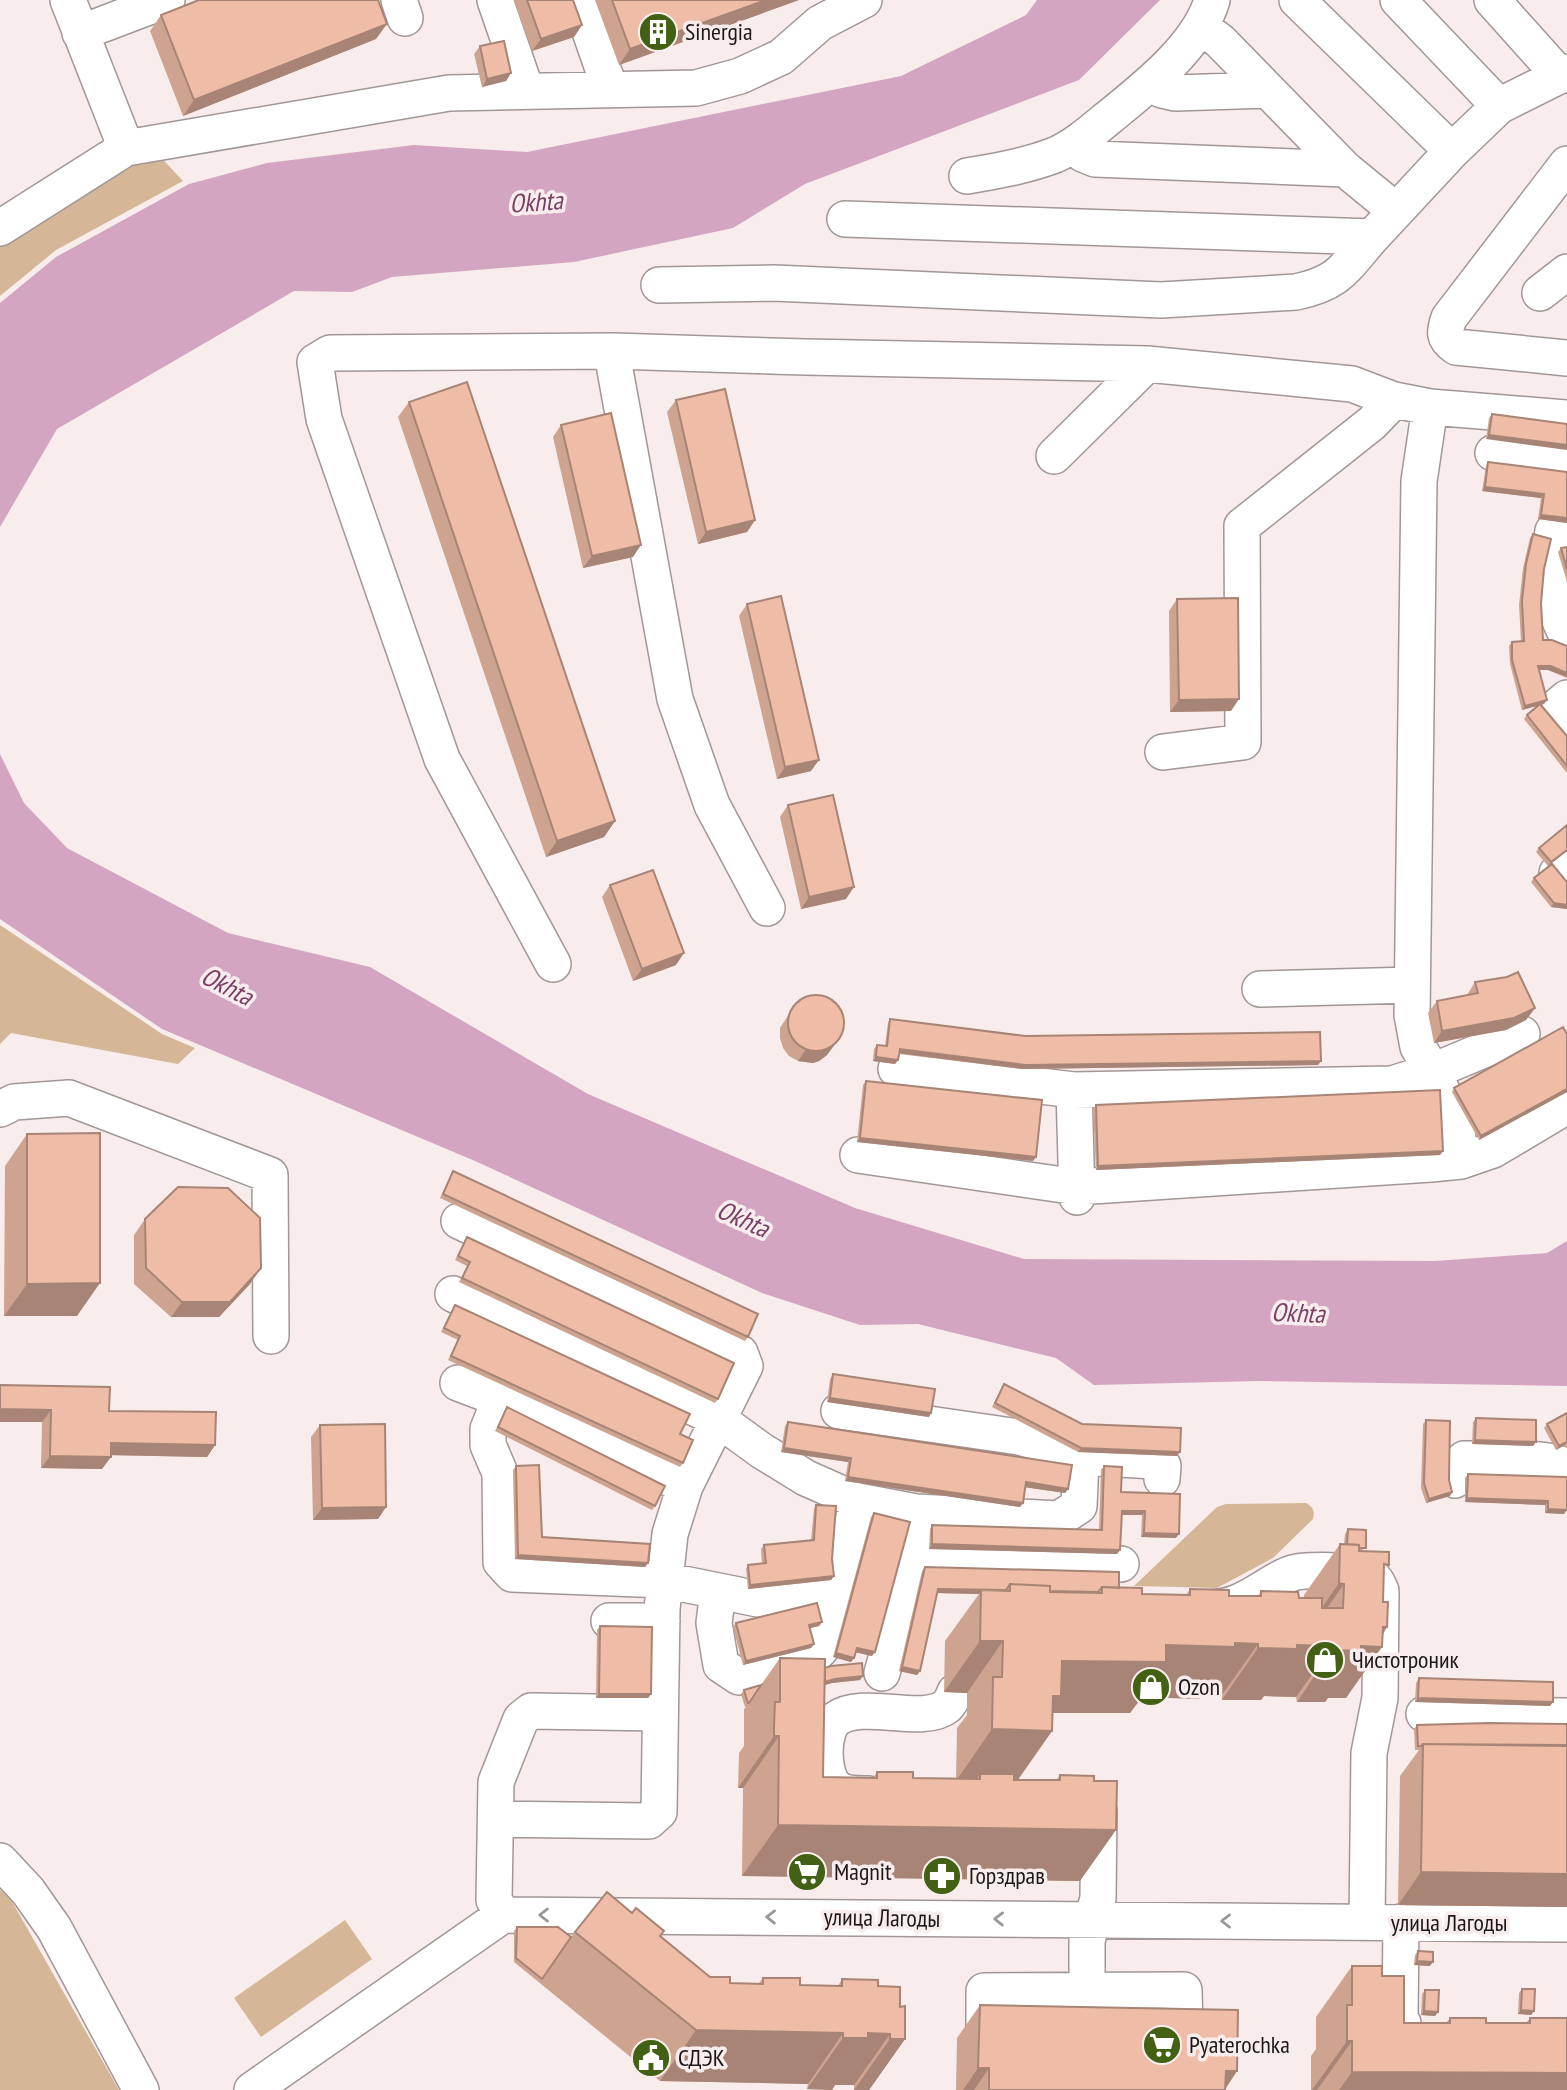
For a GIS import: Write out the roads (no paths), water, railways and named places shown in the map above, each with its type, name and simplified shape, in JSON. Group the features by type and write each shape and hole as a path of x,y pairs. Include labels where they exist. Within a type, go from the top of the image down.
{"street":[{"path":"68,0 126,148"},
{"path":"80,33 167,0"},
{"path":"495,0 526,90"},
{"path":"579,0 610,89"},
{"path":"0,228 126,148 449,93 696,88 740,76 781,57 820,23 864,0"},
{"path":"1297,0 1452,151"},
{"path":"1398,0 1499,106"},
{"path":"659,285 774,283 1161,299 1296,292 1317,287 1337,278 1395,210 1499,106 1564,74 1492,0"},
{"path":"967,176 1017,167 1057,154 1077,143 1154,81 1207,14 1220,41 1345,169 1395,210"},
{"path":"1154,81 1162,90 1174,93 1268,90"},
{"path":"1077,143 1083,154 1095,159 1345,169"},
{"path":"1567,164 1449,318 1444,330 1448,341 1456,347 1567,358"},
{"path":"845,219 1372,237"},
{"path":"1540,293 1567,272"},
{"path":"614,351 613,359 675,699 712,805 767,908"},
{"path":"553,964 442,759 324,419 315,362 330,353 614,351 1147,364 1352,384 1394,400 1430,407 1567,418"},
{"path":"1054,456 1147,364"},
{"path":"1163,752 1242,742 1242,526 1372,424 1394,400"},
{"path":"1430,407 1419,481 1412,1015 1418,1047 1449,1106 1457,1131 1461,1161"},
{"path":"1493,453 1567,464"},
{"path":"1567,533 1553,531 1548,587 1556,615 1567,636"},
{"path":"1567,698 1554,709 1567,726"},
{"path":"1260,989 1412,985"},
{"path":"896,1069 1074,1090 1392,1084 1433,1072 1522,1034"},
{"path":"1074,1090 1077,1192"},
{"path":"0,1109 14,1102 68,1098 271,1175 271,1336"},
{"path":"858,1155 1077,1192 1461,1161 1493,1150 1567,1106"},
{"path":"459,1221 740,1353 745,1366 685,1486 670,1534 662,1621 659,1812 649,1821 496,1818"},
{"path":"453,1294 718,1419 806,1478 858,1500 916,1512 1059,1519 1079,1506 1081,1461"},
{"path":"458,1383 500,1399 685,1486"},
{"path":"500,1399 488,1429 488,1445 500,1473 500,1562 512,1574 664,1580 758,1599 834,1594"},
{"path":"839,1411 1019,1437 1053,1447 1081,1461 1100,1458 1155,1461 1163,1466 1162,1479"},
{"path":"1455,1480 1458,1465 1464,1458 1542,1460 1559,1462 1567,1467"},
{"path":"718,1591 715,1623 721,1665 739,1677 808,1661 821,1649 858,1500"},
{"path":"882,1673 914,1558 916,1512"},
{"path":"914,1558 1121,1564"},
{"path":"1174,1608 1228,1607 1293,1572 1358,1572 1369,1575 1377,1582 1381,1591 1380,1698 1369,1753 1367,1922"},
{"path":"609,1621 662,1621"},
{"path":"904,1795 848,1794 834,1786 826,1771 826,1733 834,1720 849,1712 934,1713 948,1705 955,1692"},
{"path":"252,2090 503,1915 494,1900 496,1783 521,1719 531,1712 660,1713"},
{"path":"1424,1714 1567,1716"},
{"path":"1072,1797 1086,1797 1095,1801 1099,1811 1098,1898 1087,1941 1087,1990"},
{"path":"0,1861 29,1891 54,1928 141,2090"},
{"name":"улица Лагоды","path":"503,1915 623,1930 1093,1920 1567,1924"},
{"path":"1401,1922 1400,2018 1408,2031 1421,2039 1434,2039"},
{"path":"984,2030 984,1991 1184,1990 1185,2032"}],"water":[{"name":"Okhta","path":"1037,0 1160,0 1079,80 805,184 733,228 574,262 392,277 352,292 294,291 57,429 0,527 0,303 56,257 189,184 267,163 414,145 527,152 901,76 1026,15"},
{"name":"Okhta","path":"0,754 24,803 67,848 228,933 370,967 588,1094 855,1208 1024,1259 1435,1261 1547,1253 1567,1241 1567,1386 1259,1381 1094,1385 1056,1358 918,1324 860,1325 762,1293 475,1161 162,1029 0,919"}],"place":[{"name":"Sinergia","path":"658,32"},
{"name":"Чистотроник","path":"1325,1660"},
{"name":"Ozon","path":"1151,1687"},
{"name":"Magnit","path":"807,1872"},
{"name":"Горздрав","path":"942,1876"},
{"name":"Pyaterochka","path":"1162,2045"},
{"name":"СДЭК","path":"651,2058"}]}
